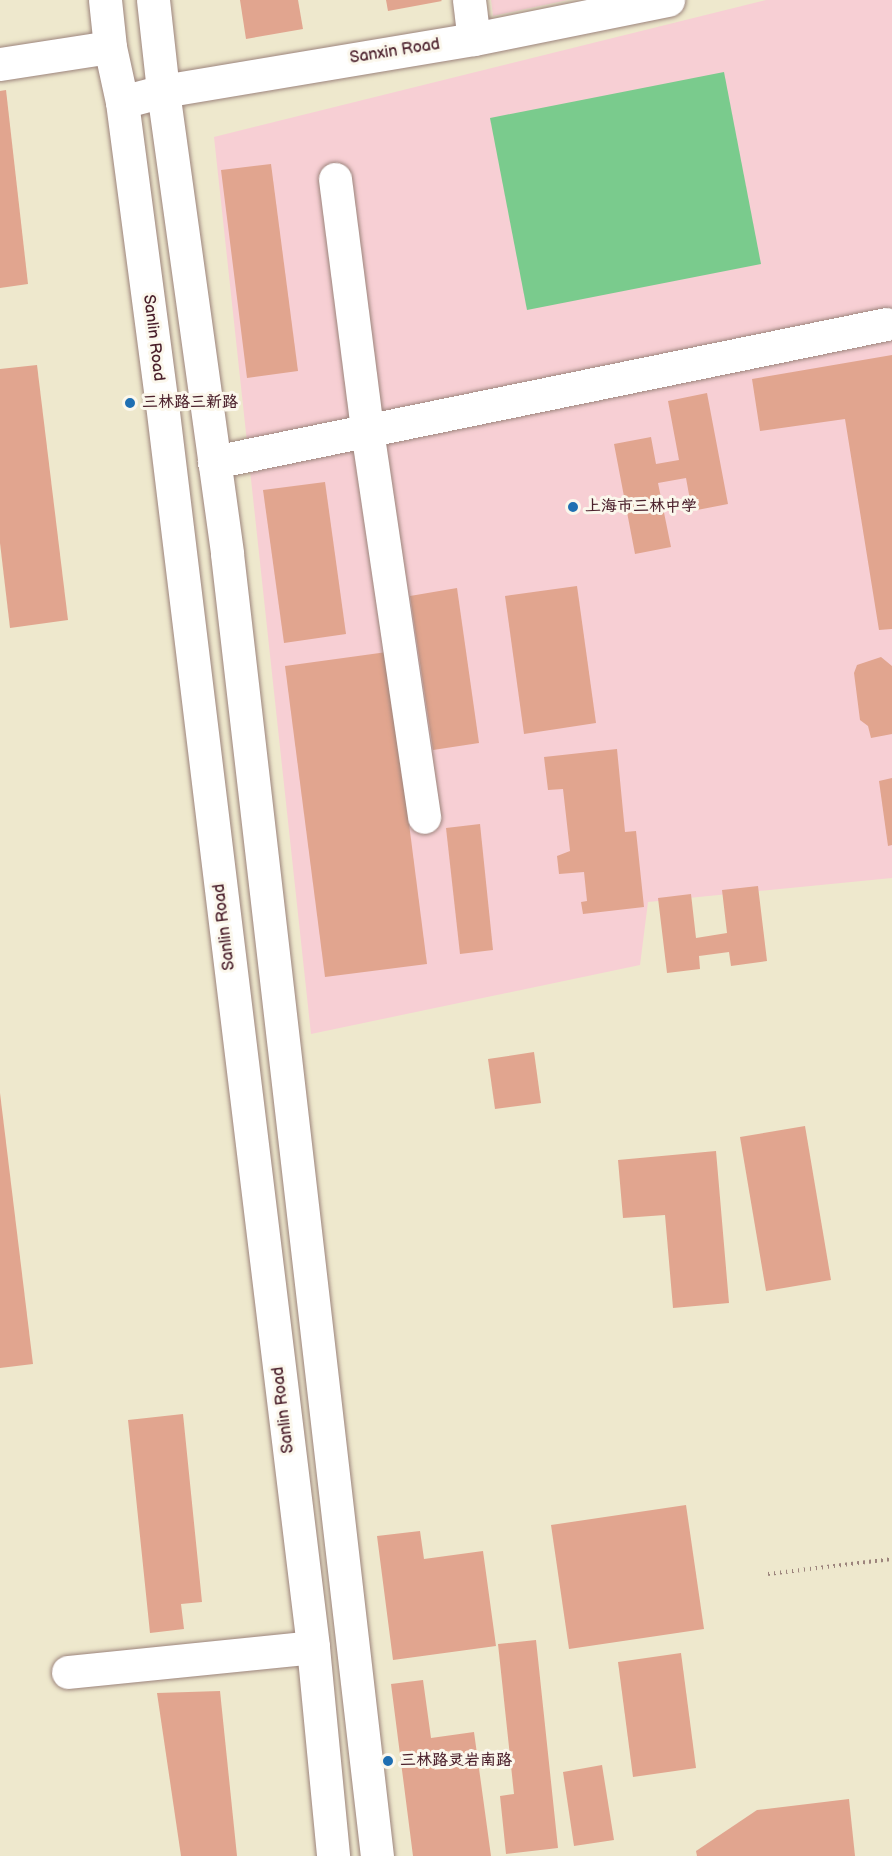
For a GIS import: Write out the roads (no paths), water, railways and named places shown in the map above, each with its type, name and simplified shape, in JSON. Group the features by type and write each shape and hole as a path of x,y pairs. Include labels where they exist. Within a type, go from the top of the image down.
{"main road":[{"name":"Sanlin Road","path":"105,0 110,47 123,102 313,1647 333,1856"},
{"path":"153,0 163,91 227,554 376,1856"},
{"path":"469,0 474,39"},
{"name":"Sanxin Road","path":"123,102 163,91 474,39 668,0"},
{"path":"0,64 110,47"},
{"path":"335,179 367,430 424,818"},
{"path":"214,462 886,324"},
{"path":"68,1672 313,1647"}],"place":[{"name":"三林路三新路","path":"130,403"},
{"name":"上海市三林中学","path":"573,507"},
{"name":"三林路灵岩南路","path":"388,1761"}]}
